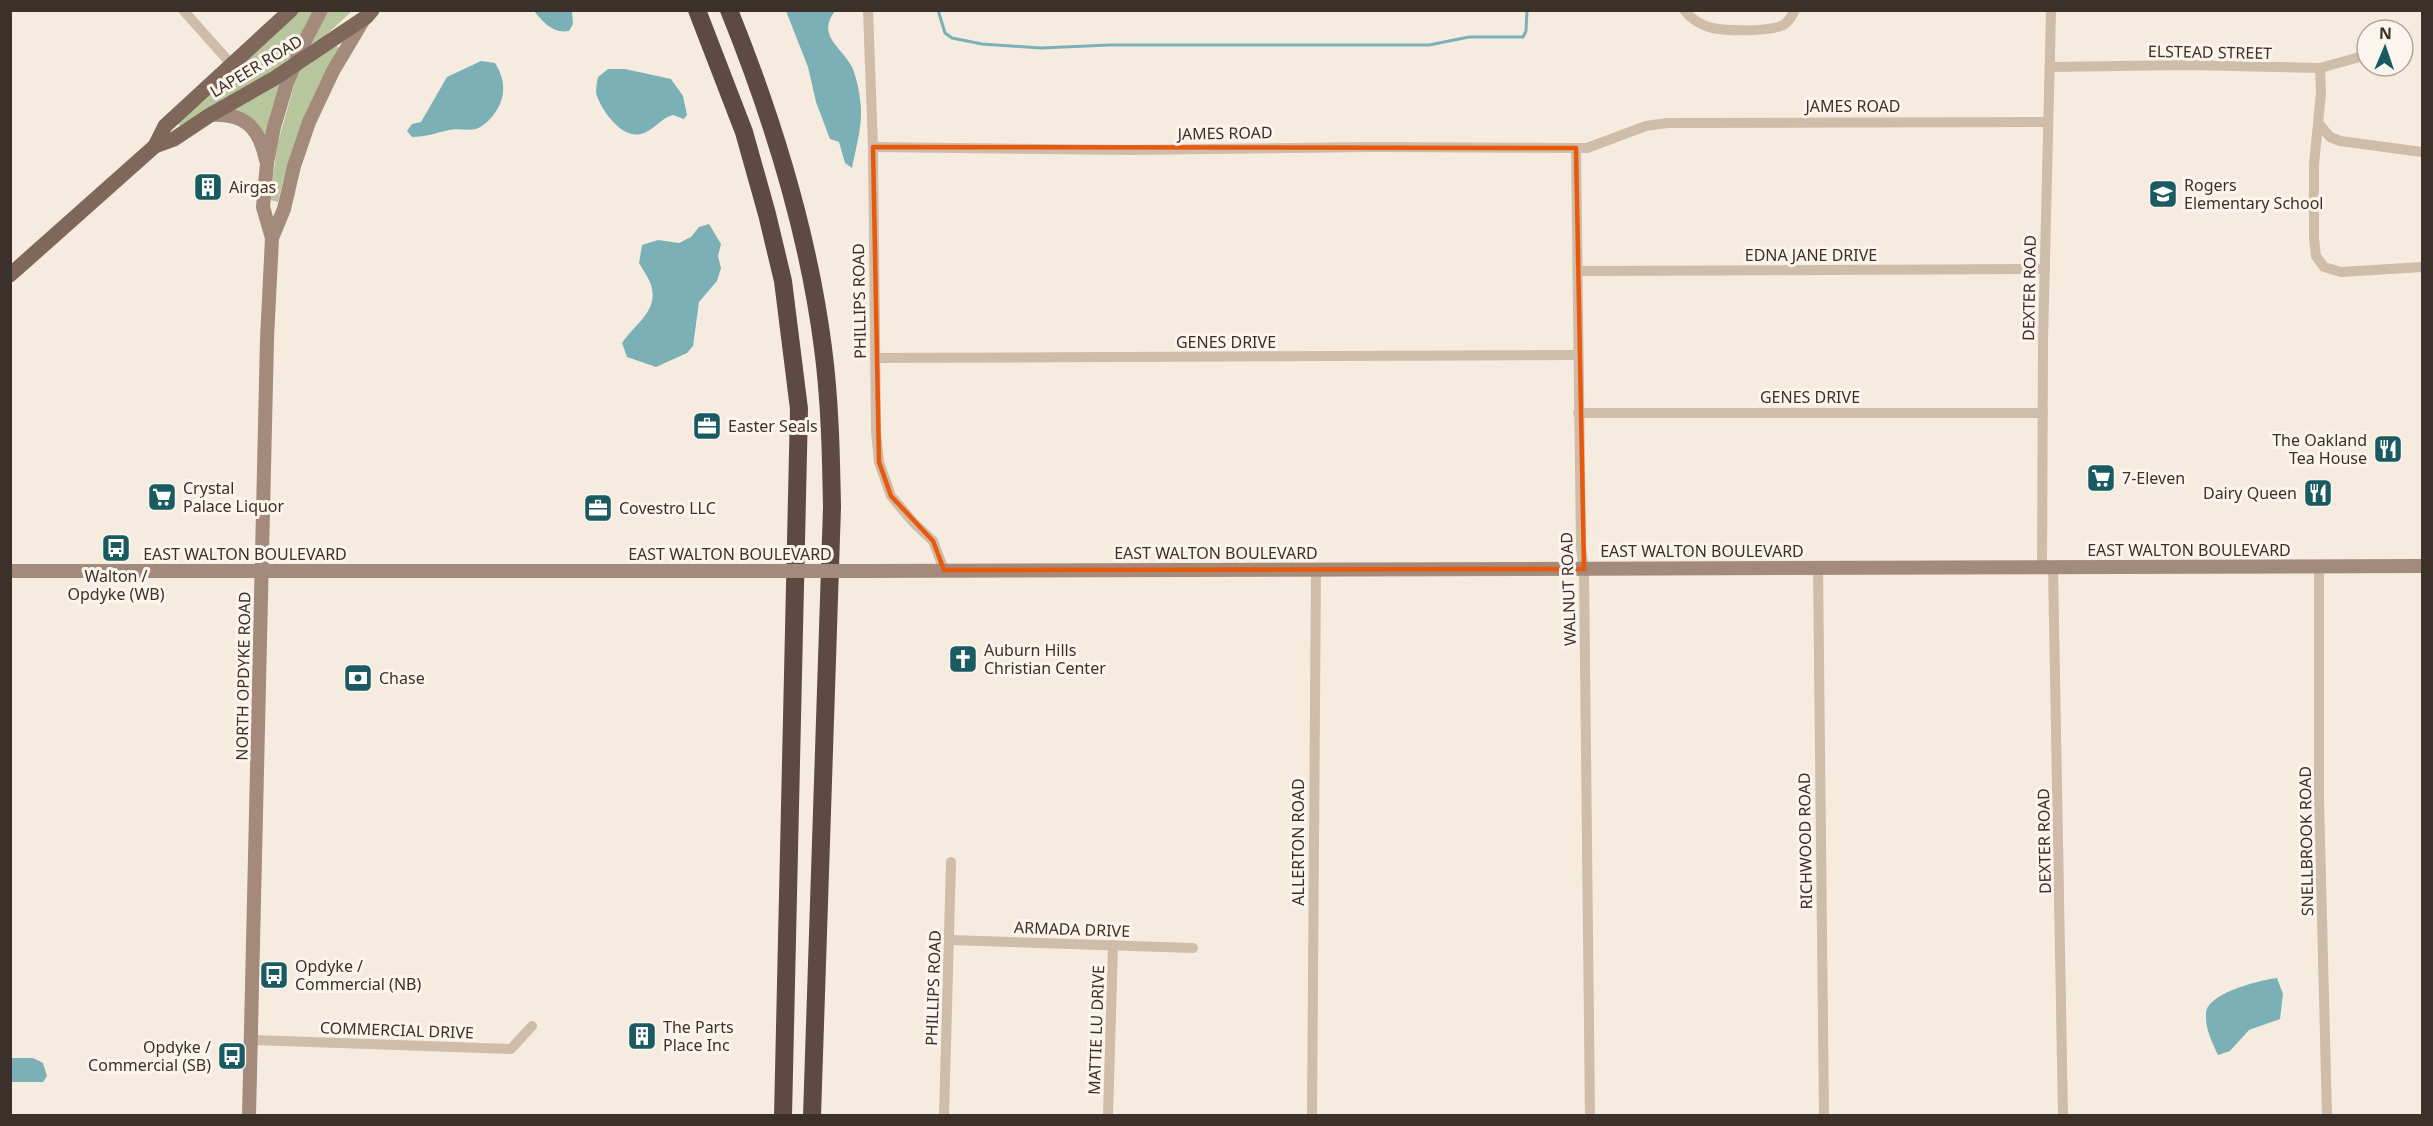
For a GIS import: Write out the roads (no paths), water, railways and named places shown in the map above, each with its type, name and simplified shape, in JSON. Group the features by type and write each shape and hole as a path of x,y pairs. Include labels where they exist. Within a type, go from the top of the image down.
{"highway":[{"path":"697,10 744,132 767,214 783,281 799,410 783,1116"},
{"path":"729,10 775,129 791,187 823,348 830,435 832,507 812,1116"}],"main road":[{"name":"LAPEER ROAD","path":"155,146 165,126 291,10"},
{"name":"NORTH OPDYKE ROAD","path":"249,1116 272,238 263,207 267,163 282,98 309,32 321,10"},
{"name":"LAPEER ROAD","path":"10,275 155,146 174,139 210,115 295,66 369,14"},
{"name":"NORTH OPDYKE ROAD","path":"272,238 285,209 294,166 309,122 333,71 369,14"},
{"path":"210,115 231,115 249,123 260,138 267,163"},
{"name":"EAST WALTON BOULEVARD","path":"10,571 2422,566"}],"street":[{"path":"183,10 232,65"},
{"name":"PHILLIPS ROAD","path":"868,10 873,147 876,432 879,462 891,496 933,540 944,570"},
{"path":"1684,10 1690,18 1712,28 1756,29 1782,26 1788,22 1795,10"},
{"name":"DEXTER ROAD","path":"2051,10 2043,413 2063,1116"},
{"name":"ELSTEAD STREET","path":"2050,67 2186,65 2319,68 2355,58"},
{"path":"2319,68 2321,93 2314,164 2316,256 2324,267 2341,272 2422,267"},
{"name":"JAMES ROAD","path":"873,147 1129,150 1361,147 1587,148 1646,126 1658,124 2048,122"},
{"path":"2319,124 2330,137 2340,141 2422,152"},
{"name":"WALNUT ROAD","path":"1576,148 1578,412 1581,548 1584,569 1590,1116"},
{"name":"EDNA JANE DRIVE","path":"1578,271 2045,269"},
{"name":"GENES DRIVE","path":"875,358 1578,355"},
{"name":"GENES DRIVE","path":"1578,412 2043,413"},
{"name":"RICHWOOD ROAD","path":"1818,567 1824,1116"},
{"name":"SNELLBROOK ROAD","path":"2319,567 2319,800 2327,1116"},
{"name":"ALLERTON ROAD","path":"1312,1116 1316,570"},
{"name":"PHILLIPS ROAD","path":"944,1116 951,862"},
{"name":"ARMADA DRIVE","path":"950,940 1193,948"},
{"name":"MATTIE LU DRIVE","path":"1108,1116 1113,945"},
{"name":"COMMERCIAL DRIVE","path":"251,1040 511,1049 532,1026"}],"water":[{"path":"534,11 572,11 573,24 569,31 558,31 545,23"},
{"path":"786,11 835,11 828,27 829,34 852,67 861,108 859,134 852,168 845,163 839,142 830,139 816,102 808,67"},
{"path":"481,61 495,63 502,77 502,98 491,118 476,129 452,129 412,137 407,131 412,124 421,122 447,77"},
{"path":"608,69 625,69 671,79 683,96 687,115 684,119 673,115 641,134 627,132 620,128 608,116 597,96 598,77"},
{"path":"709,224 721,244 718,256 721,268 717,281 699,302 693,346 687,353 656,367 627,357 622,343 648,312 653,297 650,283 639,263 642,245 658,240 679,243 691,237 699,227"},
{"path":"2277,978 2283,994 2280,1019 2249,1030 2230,1051 2218,1055 2209,1035 2206,1014 2208,1007 2224,994"},
{"path":"11,1058 33,1058 43,1063 47,1076 43,1082 11,1082"}],"waterway":[{"path":"938,10 945,33 952,38 982,44 1041,48 1109,45 1429,45 1469,37 1523,37 1526,31 1527,10"}],"place":[{"name":"Airgas","path":"208,187"},
{"name":"Rogers Elementary School","path":"2163,194"},
{"name":"Easter Seals","path":"707,426"},
{"name":"The Oakland Tea House","path":"2388,449"},
{"name":"7-Eleven","path":"2101,478"},
{"name":"Dairy Queen","path":"2318,493"},
{"name":"Crystal Palace Liquor","path":"162,497"},
{"name":"Covestro LLC","path":"598,508"},
{"name":"Walton / Opdyke (WB)","path":"116,548"},
{"name":"Auburn Hills Christian Center","path":"963,659"},
{"name":"Chase","path":"358,678"},
{"name":"Opdyke / Commercial (NB)","path":"274,975"},
{"name":"The Parts Place Inc","path":"642,1036"},
{"name":"Opdyke / Commercial (SB)","path":"232,1056"}]}
